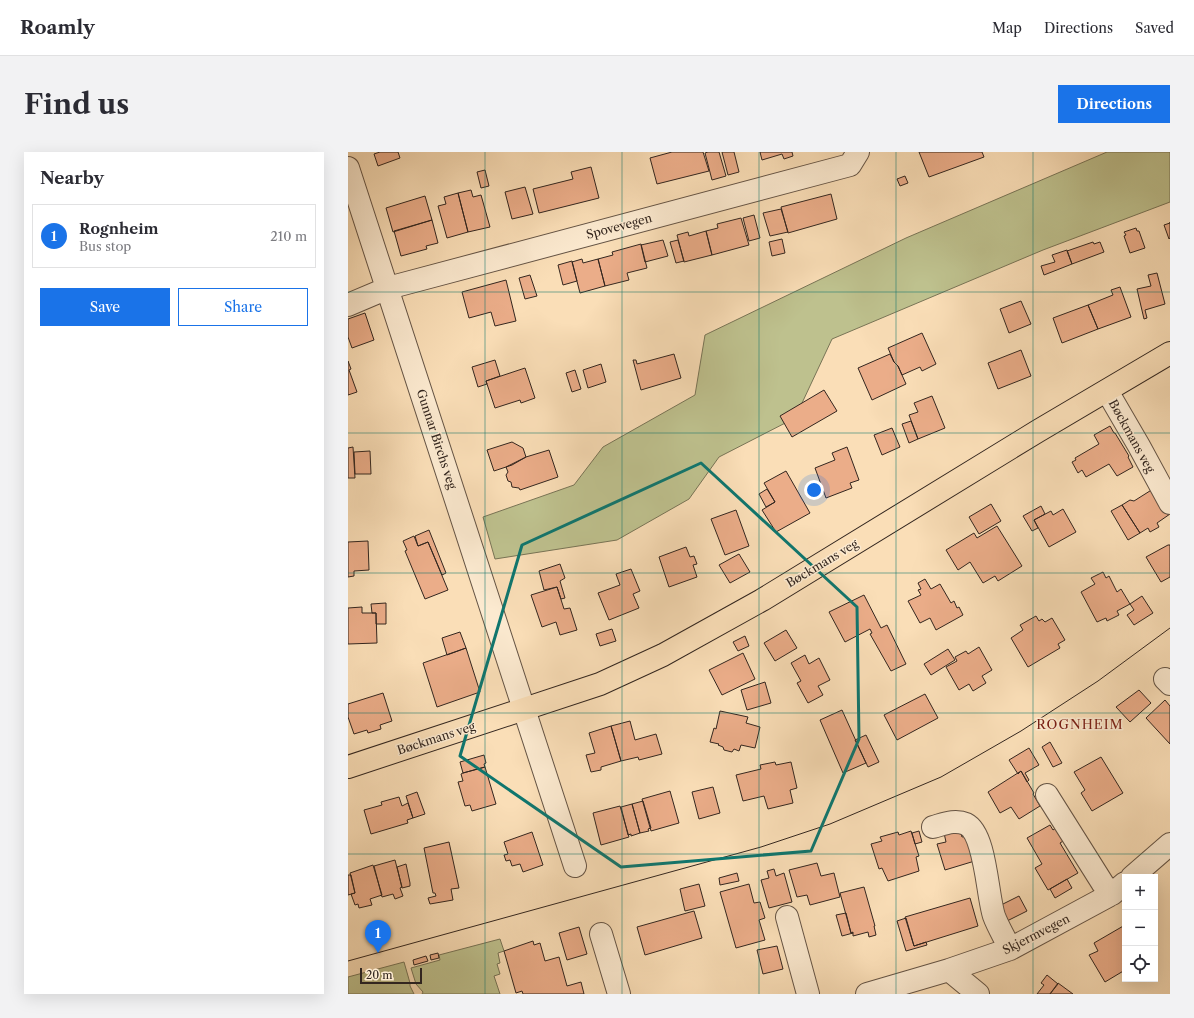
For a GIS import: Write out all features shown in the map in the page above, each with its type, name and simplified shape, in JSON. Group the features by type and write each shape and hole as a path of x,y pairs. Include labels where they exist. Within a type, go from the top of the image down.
{"main road":[{"name":"Bøckmans veg","path":"348,767 600,684 670,651 762,600 1022,441 1170,353"}],"street":[{"name":"Spovevegen","path":"348,305 388,288 854,158"},
{"name":"Gunnar Birchs veg","path":"350,179 388,288 524,710"},
{"name":"Bøckmans veg","path":"1106,391 1132,434 1170,503"},
{"path":"524,710 575,866"},
{"path":"1047,795 1102,884 1119,888"},
{"path":"933,827 954,821 966,824 975,833 981,847 994,916 1010,949"},
{"path":"1135,874 1170,844"},
{"name":"Skjermvegen","path":"867,994 897,990 1010,949 1119,888"},
{"path":"787,917 808,994"},
{"path":"601,934 619,994"},
{"path":"949,970 978,994"}],"highlighted area":[{"path":"701,463 857,607 859,739 811,851 621,867 460,756 522,545"}],"green space":[{"path":"1107,152 1170,152 1170,202 1043,250 832,339 795,418 719,457 689,499 617,540 495,559 483,517 574,485 603,447 695,395 705,335 906,238"},
{"path":"500,939 504,951 498,953 500,963 497,964 500,974 494,976 500,994 422,994 423,992 416,984 411,968 440,960 439,955"},
{"path":"404,962 410,986 414,994 348,994 348,977"}],"building":[{"path":"380,152 398,152 400,158 378,166 374,154"},
{"path":"672,152 703,152 709,171 657,184 650,158"},
{"path":"719,152 726,176 712,180 705,153"},
{"path":"722,152 734,152 739,172 728,175"},
{"path":"760,152 792,152 793,156 784,159 782,154 762,160"},
{"path":"919,152 982,152 984,157 929,177"},
{"path":"591,167 599,198 539,213 533,189 573,179 571,172"},
{"path":"485,170 489,186 481,188 477,172"},
{"path":"905,176 908,183 900,186 897,179"},
{"path":"525,187 533,214 512,219 505,192"},
{"path":"471,190 473,197 481,195 490,227 468,232 458,193"},
{"path":"458,193 468,232 447,238 438,206 446,204 444,197"},
{"path":"831,194 837,219 788,233 781,207"},
{"path":"425,196 432,220 393,232 386,208"},
{"path":"781,209 788,232 770,236 763,213"},
{"path":"754,215 760,238 749,241 743,218"},
{"path":"741,218 749,245 712,255 706,231 718,228 717,224"},
{"path":"432,220 438,243 426,246 427,249 401,256 394,231"},
{"path":"1170,223 1170,238 1169,239 1164,225"},
{"path":"1136,228 1137,231 1139,231 1145,248 1130,253 1124,232"},
{"path":"706,231 712,255 684,262 677,235 688,232 689,236"},
{"path":"782,239 785,253 772,256 769,242"},
{"path":"663,240 668,256 645,262 641,245"},
{"path":"678,240 684,261 676,263 670,242"},
{"path":"1093,242 1094,244 1100,242 1104,252 1072,264 1067,251"},
{"path":"641,244 647,268 627,273 629,280 605,286 598,259 613,255 612,252"},
{"path":"1067,250 1072,264 1044,275 1041,266 1055,262 1052,255"},
{"path":"582,259 583,263 598,259 605,286 580,293 572,262"},
{"path":"572,261 577,281 563,285 558,265"},
{"path":"1157,273 1165,304 1145,310 1147,318 1144,319 1137,289 1151,286 1148,275"},
{"path":"530,275 537,296 525,299 519,278"},
{"path":"506,280 516,321 495,326 491,312 469,318 462,292"},
{"path":"1120,287 1131,317 1098,329 1088,305 1113,295 1111,290"},
{"path":"1021,301 1031,324 1009,333 1000,309"},
{"path":"1088,305 1098,329 1062,343 1053,318"},
{"path":"365,313 374,340 352,348 348,337 348,319"},
{"path":"922,333 936,364 922,371 920,367 902,375 888,348"},
{"path":"1021,350 1031,376 998,389 988,363"},
{"path":"674,354 681,378 641,390 633,360 636,360 637,364"},
{"path":"890,354 898,366 906,384 872,400 858,368"},
{"path":"495,360 500,376 486,381 487,384 478,387 472,367"},
{"path":"348,361 351,369 349,370 357,392 348,395"},
{"path":"601,364 606,382 588,388 583,370"},
{"path":"525,368 535,398 521,403 520,400 495,408 486,381"},
{"path":"575,370 581,389 572,392 566,373"},
{"path":"824,390 837,411 792,437 780,416"},
{"path":"932,396 945,428 918,439 909,415 918,412 914,403"},
{"path":"911,421 918,439 909,443 902,424"},
{"path":"1110,426 1129,456 1128,457 1133,467 1117,476 1109,464 1086,477 1082,470 1078,473 1072,462 1076,460 1075,458 1099,444 1094,435"},
{"path":"892,428 900,447 882,455 874,435"},
{"path":"512,442 523,448 526,457 512,465 494,471 487,450"},
{"path":"353,447 355,478 348,478 348,448"},
{"path":"847,447 859,480 850,483 852,488 826,498 815,468 835,460 832,453"},
{"path":"549,450 558,477 520,490 519,488 512,487 511,482 508,481 506,475 508,472 506,467 526,457"},
{"path":"370,451 371,474 355,474 354,452"},
{"path":"786,471 810,513 776,532 762,510 775,502 764,483"},
{"path":"767,489 775,502 766,507 759,494"},
{"path":"1153,489 1170,514 1157,523 1159,527 1150,532 1148,528 1140,533 1122,505 1130,500 1134,501"},
{"path":"991,504 1001,521 979,534 969,517"},
{"path":"1122,505 1140,533 1128,540 1111,511"},
{"path":"1041,506 1045,514 1034,520 1038,528 1032,531 1023,516"},
{"path":"1063,509 1076,532 1049,547 1034,520 1051,511 1053,515"},
{"path":"736,510 749,546 725,555 711,519"},
{"path":"997,526 1022,566 998,581 995,576 983,583 970,562 958,570 946,550 974,533 977,538"},
{"path":"429,530 446,573 442,575 428,542 418,546 415,536"},
{"path":"414,536 418,546 428,542 448,590 425,599 405,551 407,550 403,541"},
{"path":"368,541 369,570 354,571 354,576 348,577 348,542"},
{"path":"1170,545 1170,577 1161,582 1146,557"},
{"path":"686,547 690,557 694,556 697,564 693,565 697,577 669,587 659,557"},
{"path":"739,554 750,572 730,583 719,565"},
{"path":"560,564 565,578 560,581 565,598 561,599 557,587 544,590 539,571"},
{"path":"631,569 640,591 633,594 639,608 609,620 598,593 620,585 616,574"},
{"path":"1103,572 1106,578 1109,576 1117,592 1121,589 1130,604 1117,611 1119,615 1107,621 1106,618 1097,622 1081,592 1095,584 1091,578"},
{"path":"925,579 931,589 940,584 951,603 954,601 957,608 959,607 963,615 936,630 930,618 920,623 908,601 921,595 918,590 921,589 918,583"},
{"path":"557,587 564,609 570,608 577,630 560,635 556,622 542,627 531,595"},
{"path":"864,595 881,628 887,625 906,664 891,671 870,634 872,633 870,629 845,642 829,612"},
{"path":"1142,596 1153,613 1134,625 1127,615 1134,610 1130,604"},
{"path":"386,603 386,624 376,624 376,613 372,613 371,604"},
{"path":"362,607 362,613 376,613 377,643 348,644 348,608"},
{"path":"1036,616 1039,621 1042,619 1045,622 1052,618 1065,640 1058,644 1060,648 1028,667 1011,638 1023,630 1020,625"},
{"path":"612,629 616,641 600,646 596,634"},
{"path":"786,630 797,648 775,661 764,643"},
{"path":"460,632 466,648 447,655 442,638"},
{"path":"745,636 749,646 738,651 733,642"},
{"path":"979,647 992,670 982,676 986,683 973,691 969,684 959,690 946,667 957,661 955,657 966,651 968,654"},
{"path":"466,648 480,692 437,707 423,663"},
{"path":"948,649 955,660 931,675 924,664"},
{"path":"743,653 755,679 722,695 709,670"},
{"path":"805,655 809,664 819,658 830,680 818,686 823,695 808,703 797,683 801,681 791,663"},
{"path":"765,682 771,703 747,710 741,690"},
{"path":"1139,690 1151,703 1130,722 1116,707"},
{"path":"383,693 392,721 380,725 381,729 368,733 367,730 354,734 348,717 348,704"},
{"path":"925,694 938,718 897,740 884,715"},
{"path":"1165,700 1170,706 1170,744 1146,718"},
{"path":"842,710 866,763 843,773 820,720"},
{"path":"720,711 748,717 746,723 760,727 755,748 741,745 739,751 734,749 732,752 724,750 723,747 718,745 719,744 710,742 714,728 716,729"},
{"path":"630,721 635,740 656,734 662,754 639,760 638,757 621,761 611,726"},
{"path":"611,726 621,761 601,767 601,770 591,772 586,755 595,753 589,733"},
{"path":"866,735 879,762 868,767 855,740"},
{"path":"1050,742 1062,763 1053,767 1042,747"},
{"path":"1029,748 1039,765 1025,773 1029,780 1027,782 1021,771 1018,774 1009,760"},
{"path":"484,755 486,763 484,764 485,767 463,773 460,762"},
{"path":"1101,757 1123,793 1092,811 1081,793 1085,790 1074,772"},
{"path":"775,762 776,765 791,762 797,788 790,790 793,803 768,809 764,796 743,801 736,775 761,769 760,765"},
{"path":"485,767 496,804 472,811 470,805 465,806 458,782 463,781 461,774"},
{"path":"1021,771 1040,806 1019,819 1011,807 1000,813 988,792"},
{"path":"713,787 720,813 699,819 692,792"},
{"path":"670,791 679,823 651,831 642,799"},
{"path":"417,792 425,814 413,818 406,796"},
{"path":"399,797 402,806 408,803 413,818 407,820 408,823 371,834 364,810 382,805 381,802"},
{"path":"643,801 651,828 648,829 649,831 640,833 632,804"},
{"path":"632,804 640,833 631,836 631,834 628,835 621,807"},
{"path":"620,806 629,837 601,845 593,813"},
{"path":"1050,825 1053,830 1060,825 1068,838 1060,843 1078,873 1048,890 1035,868 1042,864 1027,838"},
{"path":"959,828 962,837 971,835 978,860 945,870 937,844 946,842 944,833"},
{"path":"911,831 919,856 916,857 919,871 888,881 882,868 879,869 871,844 882,841 880,837 898,832 899,835"},
{"path":"919,831 922,842 915,844 912,833"},
{"path":"532,832 543,865 523,872 520,864 512,866 510,860 506,861 504,855 508,854 504,842"},
{"path":"449,842 459,888 451,889 453,900 430,904 428,898 436,896 435,893 433,893 424,848"},
{"path":"395,860 403,896 395,899 393,894 382,897 374,866"},
{"path":"817,863 821,876 834,873 840,897 810,905 807,895 797,897 789,870"},
{"path":"406,864 410,886 402,888 397,867"},
{"path":"373,865 382,895 370,899 372,905 359,908 358,904 355,905 351,894 355,893 350,873"},
{"path":"774,869 776,876 784,873 792,902 769,908 761,880 769,878 767,871"},
{"path":"737,873 739,881 720,885 719,878"},
{"path":"348,875 351,875 355,893 348,895"},
{"path":"1067,879 1072,888 1055,898 1050,889"},
{"path":"699,884 705,906 685,911 680,889"},
{"path":"749,884 754,903 760,902 765,918 759,920 765,940 736,948 720,892"},
{"path":"864,887 875,926 876,935 869,937 868,932 853,936 853,932 851,933 840,893"},
{"path":"1019,896 1027,911 1005,922 997,907"},
{"path":"970,898 978,926 914,946 905,917"},
{"path":"694,911 702,938 645,955 637,927"},
{"path":"846,913 851,933 853,933 842,936 836,915"},
{"path":"906,918 914,946 926,942 927,945 906,951 897,921"},
{"path":"579,927 587,954 567,960 559,933"},
{"path":"1122,927 1122,972 1105,982 1089,955 1098,951 1094,943"},
{"path":"533,941 534,945 540,943 545,961 559,957 567,986 581,982 584,994 523,994 522,991 516,993 504,951"},
{"path":"777,946 783,969 763,974 757,950"},
{"path":"438,953 439,958 431,960 430,955"},
{"path":"426,956 428,961 414,965 413,960"},
{"path":"1047,975 1058,984 1050,994 1037,994 1044,985 1041,983"},
{"path":"1058,983 1073,994 1050,994"}],"tram line":[{"path":"348,961 761,847 830,824 941,777 1021,731 1098,681 1170,628"}],"place":[{"name":"Rognheim","path":"378,953"}],"district":[{"name":"ROGNHEIM","path":"1080,724"}]}
